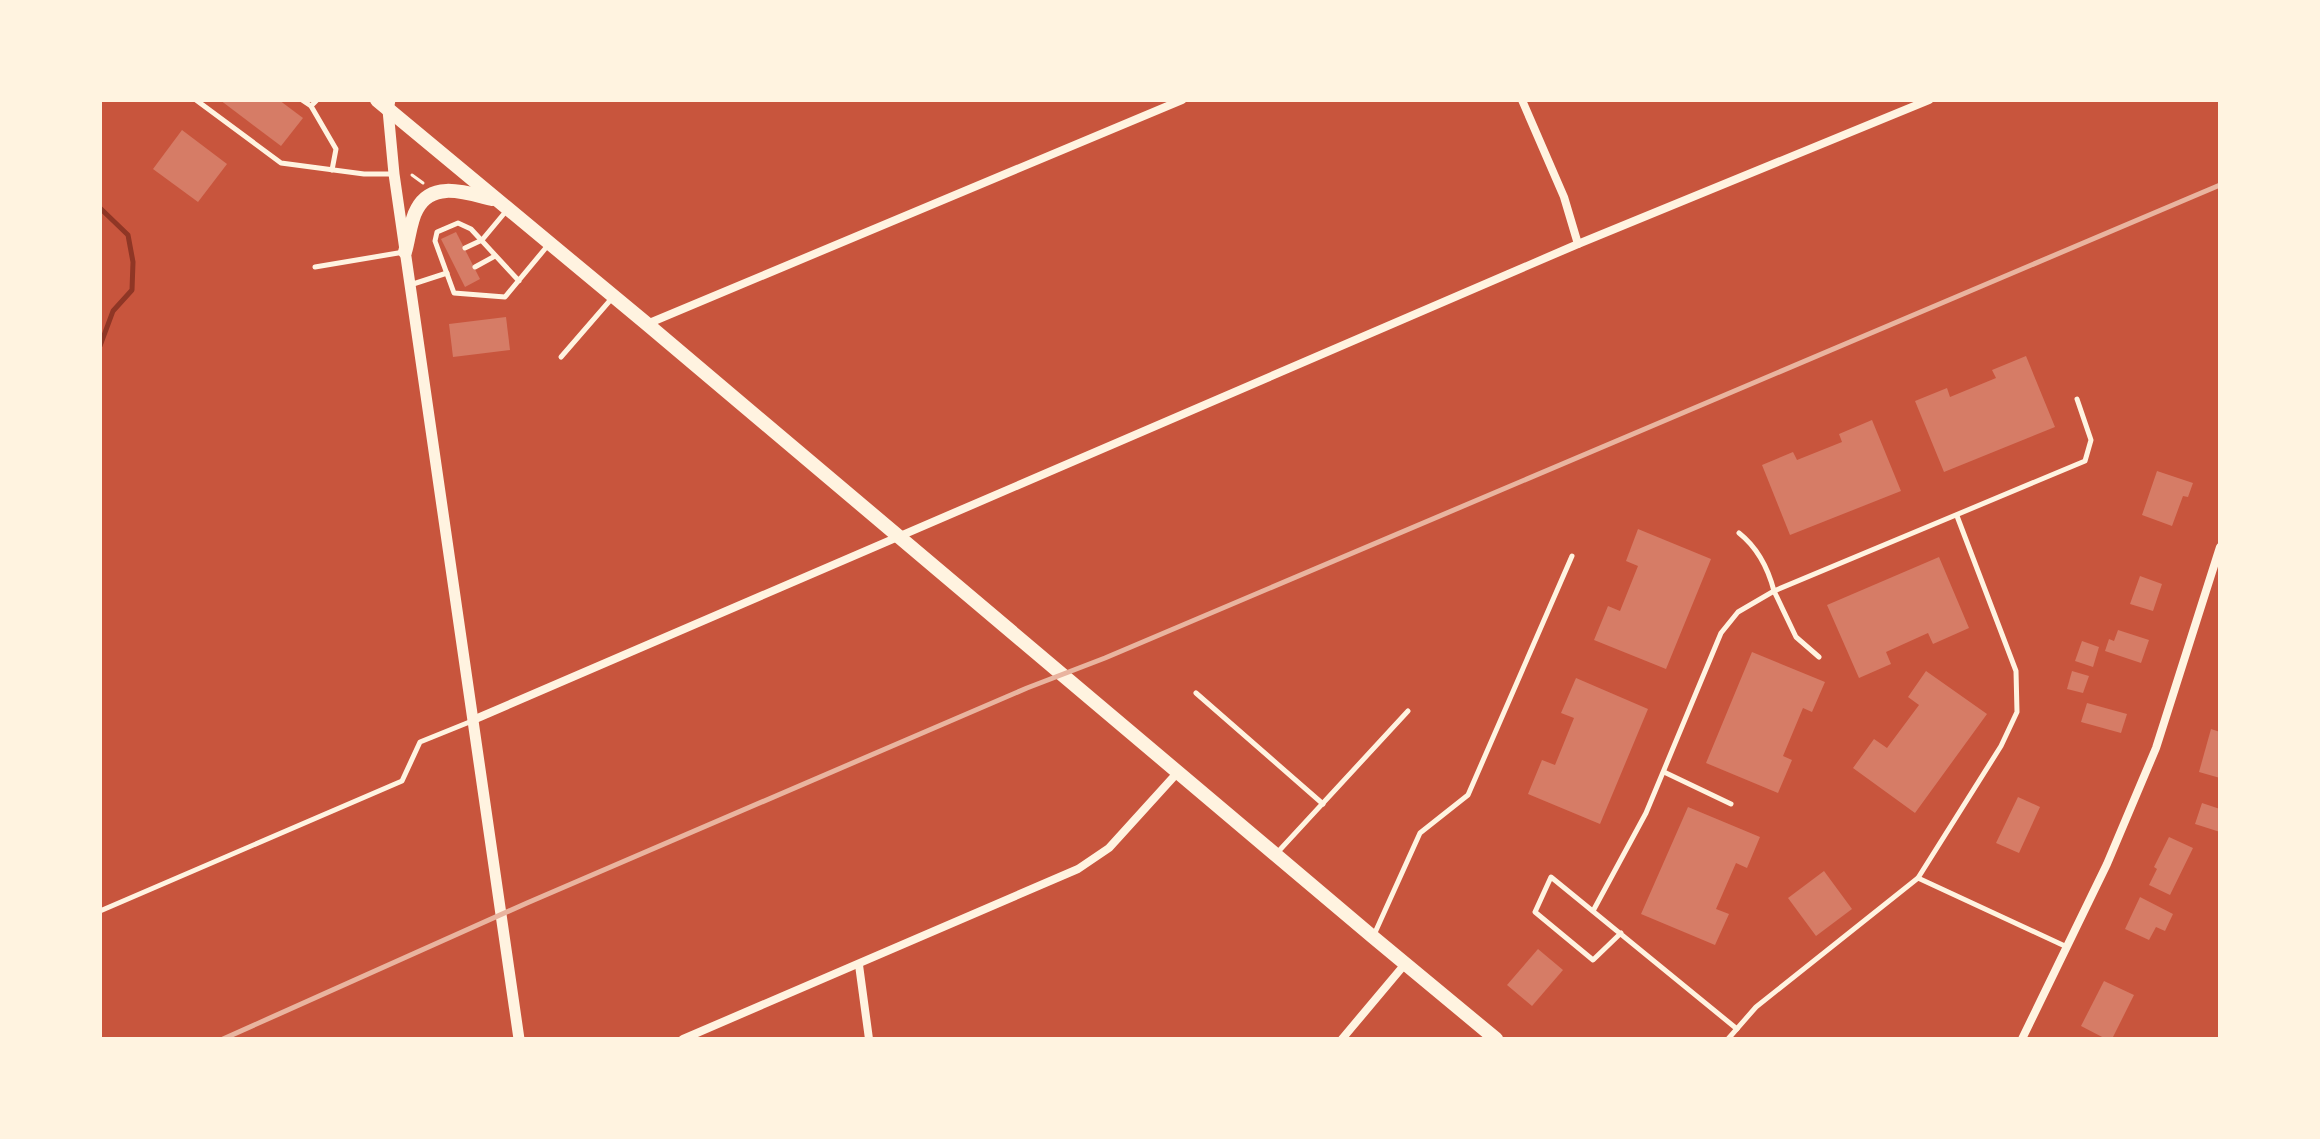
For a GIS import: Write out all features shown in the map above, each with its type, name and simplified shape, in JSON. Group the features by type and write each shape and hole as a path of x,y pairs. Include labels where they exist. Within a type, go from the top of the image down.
{"main road":[{"path":"385,103 502,205 1496,1039"},
{"path":"405,252 417,209 429,196 440,191 458,190 502,205"}],"street":[{"path":"647,324 1182,100"},
{"path":"1522,100 1564,197 1578,244"},
{"path":"473,720 1578,244 1929,100"},
{"path":"385,103 519,1039"},
{"path":"2022,1039 2107,864 2156,748 2220,547"},
{"path":"683,1039 1078,869 1109,848 1178,772"},
{"path":"1342,1039 1405,964"},
{"path":"859,965 869,1039"}],"lane":[{"path":"196,100 281,163 364,174 394,174"},
{"path":"302,100 311,106 336,149 332,170"},
{"path":"311,106 317,100"},
{"path":"465,248 482,240 502,205"},
{"path":"519,281 471,229 458,223 437,232 435,241 454,293 505,297 519,281 549,244"},
{"path":"315,267 405,252"},
{"path":"442,259 449,255"},
{"path":"475,267 495,256"},
{"path":"410,285 459,275"},
{"path":"561,357 614,297"},
{"path":"1593,911 1646,813 1721,633 1738,612 1774,591 2085,461 2091,440 2077,399"},
{"path":"1728,1039 1756,1007 1918,878 2001,746 2017,712 2016,671 1957,516"},
{"path":"1739,533 1752,543 1769,573 1796,637 1819,657"},
{"path":"1373,937 1420,833 1468,795 1572,556"},
{"path":"1196,693 1323,804"},
{"path":"1276,855 1408,711"},
{"path":"100,911 402,781 420,742 473,720"},
{"path":"1664,772 1731,804"},
{"path":"1621,933 1593,960 1535,912 1551,877 1621,933 1737,1029"},
{"path":"1918,878 2067,947"}],"building":[{"path":"220,100 279,100 303,118 281,146"},
{"path":"182,130 227,164 198,202 153,169"},
{"path":"456,232 480,279 465,287 441,239"},
{"path":"506,317 510,350 453,357 449,324"},
{"path":"2026,356 2055,427 1944,472 1915,401 1947,388 1950,397 1996,378 1992,370"},
{"path":"1872,420 1901,491 1790,535 1762,465 1793,452 1797,460 1842,442 1839,434"},
{"path":"2157,471 2193,483 2188,497 2183,496 2172,526 2142,515"},
{"path":"1638,529 1711,559 1666,669 1594,640 1608,606 1620,611 1638,566 1626,561"},
{"path":"1939,557 1969,628 1933,644 1928,633 1886,652 1891,664 1859,678 1827,605"},
{"path":"2140,576 2162,584 2153,611 2130,604"},
{"path":"2118,630 2149,640 2141,663 2105,651 2109,639 2114,641"},
{"path":"2082,641 2099,647 2093,667 2075,661"},
{"path":"1752,652 1825,682 1812,712 1803,708 1783,756 1792,760 1778,793 1706,763"},
{"path":"1926,671 1987,714 1915,813 1853,768 1874,739 1887,748 1919,705 1908,697"},
{"path":"2072,671 2089,676 2083,693 2067,689"},
{"path":"1576,678 1648,709 1600,824 1528,794 1542,760 1555,765 1574,718 1561,713"},
{"path":"2087,703 2127,714 2121,733 2081,722"},
{"path":"2211,729 2220,732 2220,778 2199,772"},
{"path":"2018,797 2040,807 2019,853 1996,843"},
{"path":"2202,803 2220,809 2220,832 2195,824"},
{"path":"1688,807 1760,837 1747,868 1736,863 1716,909 1729,914 1715,945 1641,914"},
{"path":"2169,837 2193,848 2170,895 2149,885"},
{"path":"1824,871 1852,909 1816,936 1788,898"},
{"path":"2140,897 2173,914 2165,931 2156,927 2149,940 2125,929"},
{"path":"1538,949 1563,970 1532,1006 1507,985"},
{"path":"2104,981 2134,995 2112,1039 2081,1026"}],"waterway":[{"path":"100,208 128,235 133,262 132,290 113,311 100,346"}],"railway":[{"path":"223,1039 527,903 1027,688 1105,658 2220,185"}]}
